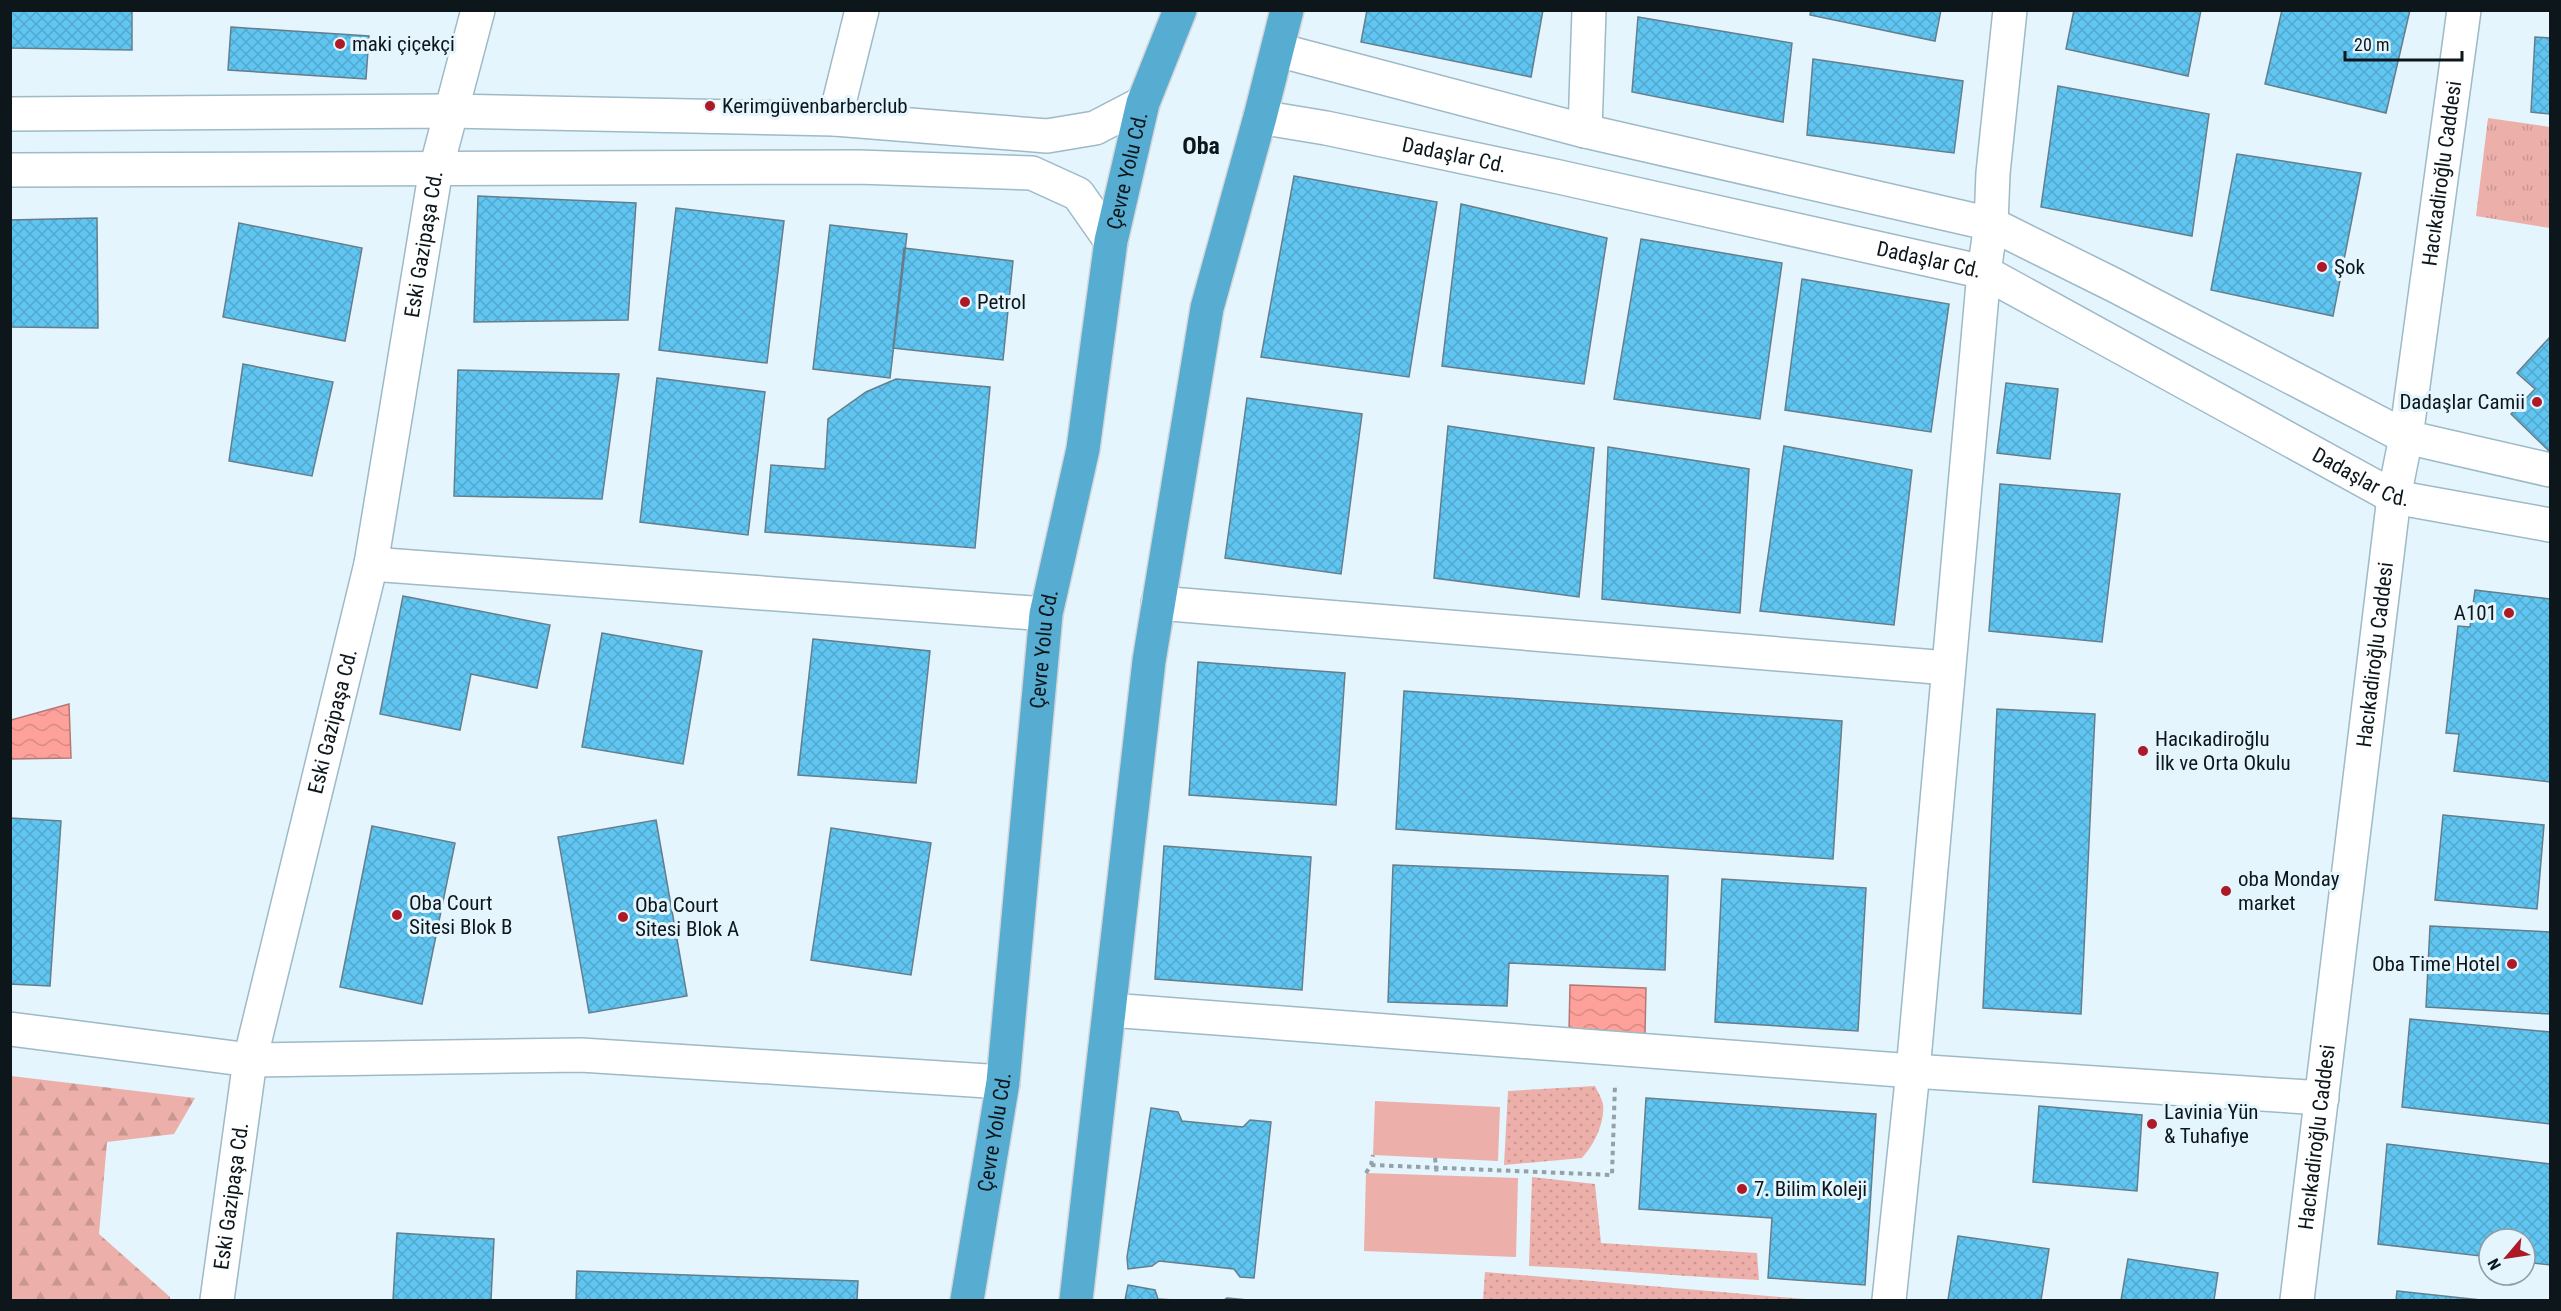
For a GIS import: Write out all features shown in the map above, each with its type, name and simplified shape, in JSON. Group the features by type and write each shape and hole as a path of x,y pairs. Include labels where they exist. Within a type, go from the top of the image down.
{"highway":[{"name":"Çevre Yolu Cd.","path":"967,1300 1003,1082 1046,614 1083,449 1111,241 1143,103 1180,10"},
{"path":"1076,1300 1149,661 1158,603 1207,309 1287,10"}],"street":[{"name":"Eski Gazipaşa Cd.","path":"217,1300 249,1060 371,564 442,140 478,10"},
{"path":"835,119 862,10"},
{"path":"1585,131 1589,10"},
{"path":"1889,1300 1913,1071 1984,272 1991,224 1993,173 2010,10"},
{"name":"Hacıkadiroğlu Caddesi","path":"2297,1300 2394,497 2406,437 2464,10"},
{"path":"1278,50 1585,131 1991,224 2116,286 2406,437 2550,470"},
{"path":"10,171 442,140 835,119 1047,136 1095,128 1143,103"},
{"path":"10,114 858,167 1032,173 1078,194 1111,241"},
{"name":"Dadaşlar Cd.","path":"1260,117 1326,128 1559,177 1984,272 2394,497 2550,525"},
{"path":"371,564 1046,614"},
{"path":"1158,603 1948,668"},
{"path":"1110,1010 1913,1071 2322,1098"},
{"path":"10,1029 249,1060 581,1055 1003,1082"}],"path":[{"path":"1371,1165 1612,1175 1616,1047"},
{"path":"1366,1173 1373,1155"},
{"path":"1435,1158 1437,1176"}],"green space":[{"path":"2488,118 2550,127 2550,228 2476,216"},
{"path":"11,1076 195,1098 174,1134 107,1142 99,1234 170,1297 170,1300 11,1300"},
{"path":"1595,1086 1603,1104 1602,1119 1591,1147 1582,1158 1504,1165 1508,1091"},
{"path":"1375,1101 1500,1107 1498,1161 1373,1155"},
{"path":"1366,1173 1518,1178 1516,1257 1364,1251"},
{"path":"1532,1177 1595,1184 1601,1243 1757,1253 1759,1280 1529,1266"},
{"path":"1485,1272 1817,1300 1483,1300"}],"water":[{"path":"69,704 71,758 11,759 11,720"},
{"path":"1570,985 1646,988 1645,1034 1569,1031"}],"building":[{"path":"10,10 132,10 132,50 10,48"},
{"path":"1367,10 1543,10 1531,77 1361,42"},
{"path":"1811,10 1941,10 1935,41 1810,15"},
{"path":"2074,10 2201,10 2188,76 2066,49"},
{"path":"2282,10 2410,10 2386,113 2265,84"},
{"path":"1638,17 1792,43 1783,122 1632,92"},
{"path":"231,27 369,36 366,79 228,70"},
{"path":"2535,37 2550,38 2550,114 2531,112"},
{"path":"1813,59 1963,81 1954,153 1807,135"},
{"path":"2058,86 2209,114 2192,236 2041,207"},
{"path":"2237,154 2361,173 2333,316 2211,290"},
{"path":"1294,176 1437,202 1409,377 1261,357"},
{"path":"478,196 636,203 628,320 474,322"},
{"path":"1461,204 1607,238 1584,384 1442,366"},
{"path":"676,208 784,221 767,363 659,350"},
{"path":"97,218 98,328 10,327 10,220"},
{"path":"239,223 362,248 345,341 223,317"},
{"path":"830,225 907,234 890,378 813,369"},
{"path":"1641,239 1782,263 1760,419 1614,399"},
{"path":"904,248 1013,261 1003,360 893,348"},
{"path":"1802,279 1949,304 1931,432 1785,410"},
{"name":"Dadaşlar Camii","path":"2550,337 2550,452 2511,414 2535,389 2517,373"},
{"path":"243,364 333,382 312,476 229,461"},
{"path":"458,370 619,374 602,499 454,496"},
{"path":"657,378 765,392 748,535 640,522"},
{"path":"896,379 990,387 975,548 765,532 771,465 825,469 828,419 866,392"},
{"path":"2006,383 2058,389 2050,459 1997,453"},
{"path":"1247,398 1362,414 1341,574 1225,558"},
{"path":"1448,426 1594,448 1579,597 1434,578"},
{"path":"1784,446 1912,470 1894,625 1760,611"},
{"path":"1608,447 1749,469 1740,613 1602,599"},
{"path":"2000,484 2120,494 2102,642 1989,631"},
{"path":"2475,590 2550,599 2550,782 2454,771 2459,734 2446,733 2458,626 2470,627"},
{"path":"403,596 550,625 537,688 471,674 460,730 380,714"},
{"path":"602,633 702,651 683,764 582,747"},
{"path":"813,639 930,651 916,783 798,775"},
{"path":"1198,662 1345,673 1336,805 1189,795"},
{"path":"1404,691 1842,721 1833,859 1396,829"},
{"path":"1997,709 2095,714 2081,1014 1983,1008"},
{"path":"2443,815 2544,825 2537,909 2435,900"},
{"path":"10,818 61,821 50,986 10,984"},
{"name":"Oba Court Sitesi Blok A","path":"656,820 687,996 589,1013 558,837"},
{"name":"Oba Court Sitesi Blok B","path":"372,826 455,843 422,1004 340,987"},
{"path":"831,828 931,843 911,975 811,960"},
{"path":"1164,846 1311,857 1302,990 1155,979"},
{"path":"1393,865 1668,876 1665,970 1509,963 1507,1006 1388,1002"},
{"path":"1722,879 1866,888 1858,1031 1715,1022"},
{"path":"2430,926 2550,932 2550,1014 2426,1007"},
{"path":"2410,1019 2550,1032 2550,1124 2402,1107"},
{"path":"1646,1098 1876,1114 1865,1285 1768,1278 1772,1218 1639,1209"},
{"path":"2039,1106 2142,1115 2137,1191 2033,1182"},
{"path":"1151,1108 1178,1112 1182,1121 1243,1127 1250,1120 1271,1122 1254,1278 1240,1277 1234,1269 1159,1261 1152,1266 1128,1269 1127,1257"},
{"path":"2387,1144 2550,1164 2550,1265 2537,1263 2537,1227 2477,1227 2477,1256 2378,1244"},
{"path":"397,1233 494,1239 491,1300 393,1300"},
{"path":"1958,1236 2049,1249 2041,1300 1948,1300"},
{"path":"2128,1259 2218,1273 2214,1300 2121,1300"},
{"path":"577,1271 858,1281 857,1300 576,1300"},
{"path":"1128,1285 1155,1290 1158,1299 1174,1300 1125,1300"},
{"path":"2397,1291 2481,1300 2396,1300"},
{"path":"1227,1298 1248,1300 1224,1300"}],"place":[{"name":"maki çiçekçi","path":"340,44"},
{"name":"Kerimgüvenbarberclub","path":"710,106"},
{"name":"Şok","path":"2322,267"},
{"name":"Petrol","path":"965,302"},
{"name":"Dadaşlar Camii","path":"2537,402"},
{"name":"A101","path":"2509,613"},
{"name":"Hacıkadiroğlu İlk ve Orta Okulu","path":"2143,751"},
{"name":"oba Monday market","path":"2226,891"},
{"name":"Oba Court Sitesi Blok B","path":"397,915"},
{"name":"Oba Court Sitesi Blok A","path":"623,917"},
{"name":"Oba Time Hotel","path":"2512,964"},
{"name":"Lavinia Yün & Tuhafiye","path":"2152,1124"},
{"name":"7. Bilim Koleji","path":"1742,1189"}],"district":[{"name":"Oba","path":"1201,146"}]}
